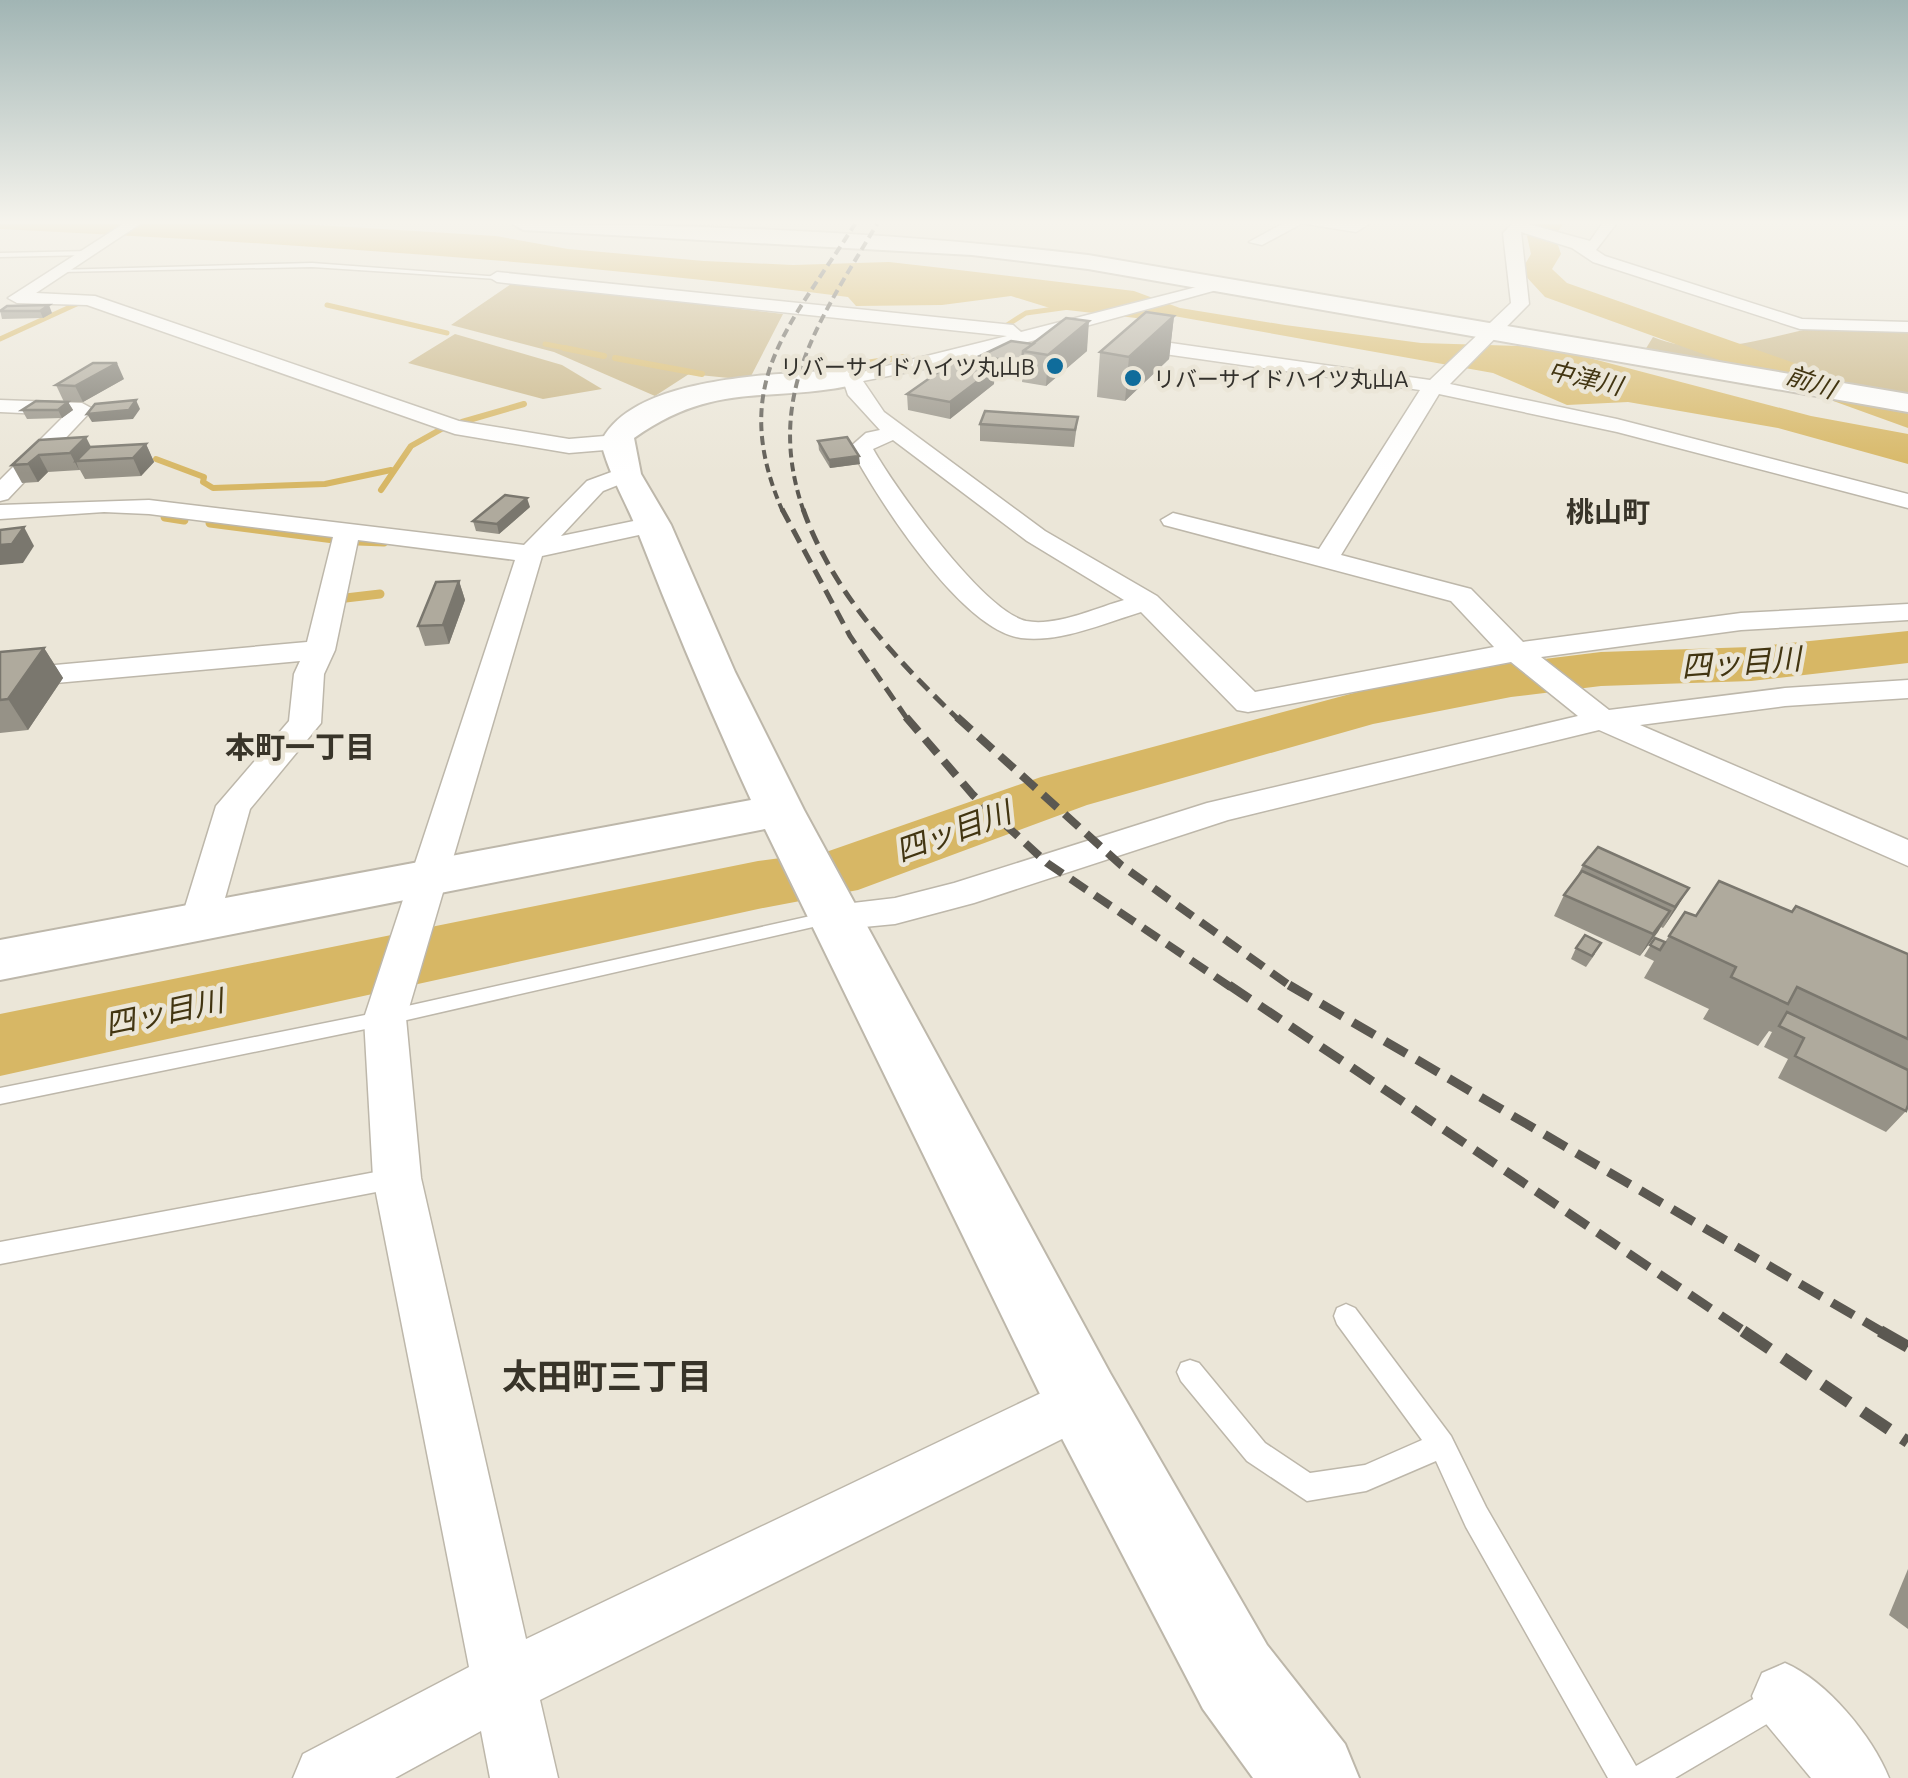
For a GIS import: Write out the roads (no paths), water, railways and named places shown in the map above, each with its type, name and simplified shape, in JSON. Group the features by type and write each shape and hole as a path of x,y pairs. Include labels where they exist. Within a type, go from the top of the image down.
{"street":[{"path":"109,307 454,427 620,458"},
{"path":"776,307 1284,361 1436,387 1908,501"},
{"path":"524,1778 396,1178 387,1009 532,551 620,458 636,419 710,390 852,377 937,361 1136,307"},
{"path":"1332,307 1908,403"},
{"path":"1326,559 1436,387 1517,307"},
{"path":"1747,307 1800,324 1908,327"},
{"path":"852,377 863,402 897,432 1036,536 1147,602 1248,702 1526,658 1624,634 1908,612"},
{"path":"0,406 82,409 0,494"},
{"path":"897,432 866,442 862,447 870,465 910,525 1004,624 1036,630 1147,602"},
{"path":"620,458 653,525 714,672 787,824 1083,1400 1235,1676 1311,1778"},
{"path":"0,512 104,504 532,551 653,525"},
{"path":"1173,520 1461,595 1526,658 1595,715 1908,854"},
{"path":"199,923 233,806 305,723 310,674 320,650 347,533"},
{"path":"0,679 320,650"},
{"path":"831,911 927,902 1219,811 1595,715 1908,689"},
{"path":"0,960 199,923 419,901 787,824"},
{"path":"327,1778 506,1683 1083,1400"},
{"path":"1785,1696 1855,1778"}],"lane":[{"path":"0,1096 831,911"},
{"path":"0,1252 396,1178"},
{"path":"1346,1316 1442,1445 1476,1517 1624,1778"},
{"path":"1190,1372 1256,1452 1307,1487 1366,1478 1442,1445"},
{"path":"1645,1778 1785,1696"}],"water":[{"name":"中津川","path":"1047,307 1177,307 1421,343 1520,346 1578,355 1811,416 1908,434 1908,464 1778,428 1628,402 1567,405 1493,373 1174,316 1136,318"}],"waterway":[{"path":"0,339 70,307"},
{"path":"335,307 447,333"},
{"path":"1007,325 1026,313 1069,307"},
{"name":"前川","path":"1603,307 1908,416"},
{"path":"545,344 576,350"},
{"path":"564,348 604,356"},
{"path":"841,367 904,357"},
{"path":"615,358 702,374"},
{"path":"462,422 524,404"},
{"path":"381,490 411,446 445,427"},
{"path":"156,459 204,477 203,482 213,488 325,484 391,470"},
{"path":"165,517 184,520"},
{"path":"210,523 334,539"},
{"path":"358,541 384,542"},
{"path":"337,599 380,594"},
{"name":"四ッ目川","path":"0,1045 758,885 834,874 1064,791 1365,708 1511,680 1601,669 1751,664 1908,647"}],"railway":[{"path":"783,512 767,467 761,428 764,392 773,359 801,307"},
{"path":"804,510 793,470 790,432 794,395 804,360 829,307"},
{"path":"782,509 850,636 908,720"},
{"path":"804,510 831,569 869,624 959,720"},
{"path":"906,717 973,795 1047,863 1232,988"},
{"path":"957,717 1121,865 1293,988"},
{"path":"1229,985 1747,1333"},
{"path":"1289,985 1884,1333"},
{"path":"1743,1331 1908,1442"},
{"path":"1880,1331 1908,1347"}],"place":[{"name":"リバーサイドハイツ丸山B","path":"1055,366"},
{"name":"リバーサイドハイツ丸山A","path":"1133,378"}],"district":[{"name":"桃山町","path":"1608,511"},
{"name":"本町一丁目","path":"300,747"},
{"name":"太田町三丁目","path":"607,1376"}]}
